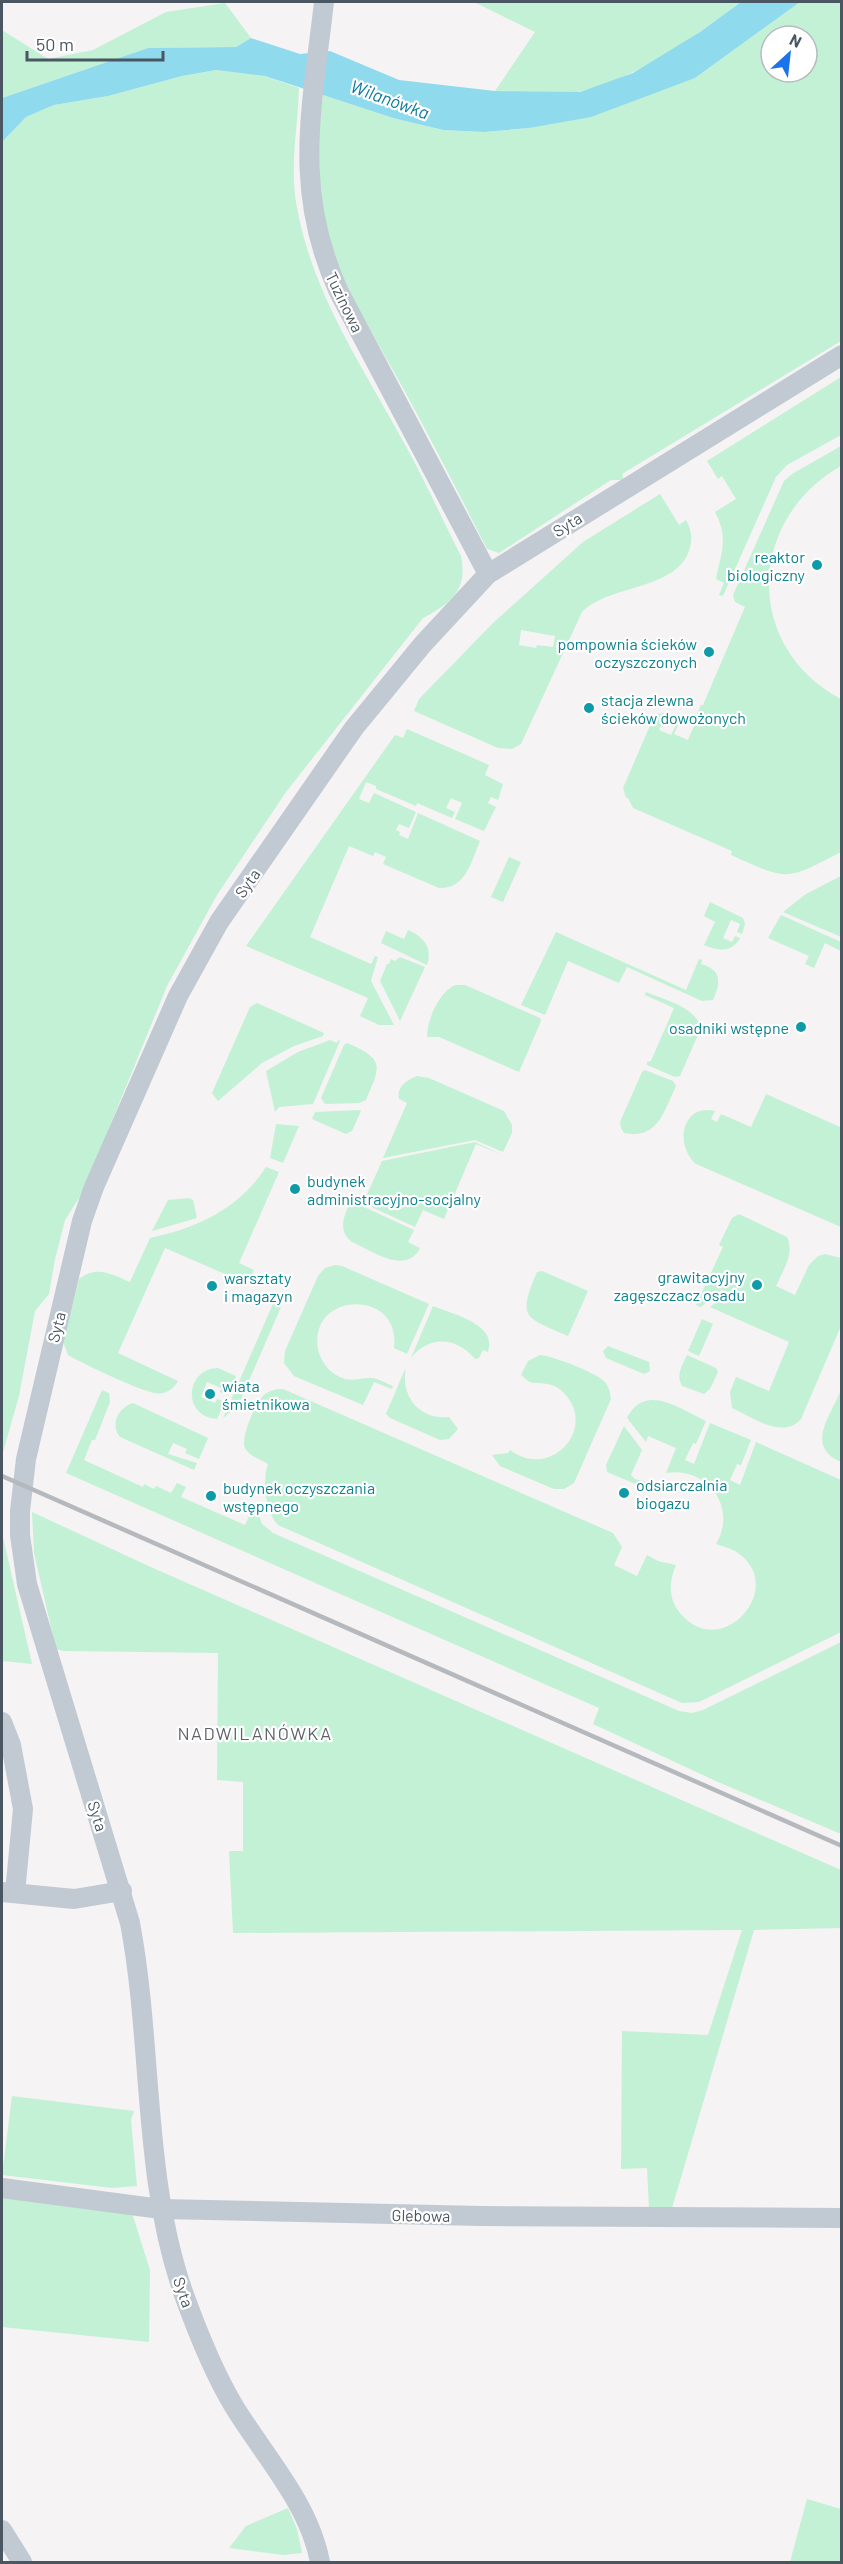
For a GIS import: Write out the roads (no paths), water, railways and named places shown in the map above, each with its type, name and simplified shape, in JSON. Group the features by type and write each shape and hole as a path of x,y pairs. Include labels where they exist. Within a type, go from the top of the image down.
{"street":[{"name":"Tuzinowa","path":"324,2 308,141 309,181 315,224 329,269 488,574"},
{"name":"Syta","path":"320,2562 316,2541 300,2508 221,2383 183,2291 161,2209 137,1967 122,1891 27,1584 20,1535 26,1459 82,1221 94,1187 178,996 219,922 372,704 488,574 842,355"},
{"path":"2,1722 23,1809 8,1893 74,1899 122,1891"},
{"name":"Glebowa","path":"2,2188 161,2209 492,2216 842,2218"},
{"path":"2,2530 22,2562"}],"water":[{"name":"Wilanówka","path":"741,2 800,2 770,24 759,24 759,32 695,78 591,117 529,128 484,132 443,130 393,118 265,76 216,70 182,76 108,96 54,105 26,117 2,142 2,98 148,48 236,47 251,38 300,54 330,51 399,80 495,91 580,92 633,73 700,32"}],"railway":[{"path":"2,1476 842,1846"}],"place":[{"name":"reaktor biologiczny","path":"817,565"},
{"name":"pompownia ścieków oczyszczonych","path":"709,652"},
{"name":"stacja zlewna ścieków dowożonych","path":"589,708"},
{"name":"osadniki wstępne","path":"801,1027"},
{"name":"budynek administracyjno-socjalny","path":"295,1189"},
{"name":"grawitacyjny zagęszczacz osadu","path":"757,1285"},
{"name":"warsztaty i magazyn","path":"212,1286"},
{"name":"wiata śmietnikowa","path":"210,1394"},
{"name":"odsiarczalnia biogazu","path":"624,1493"},
{"name":"budynek oczyszczania wstępnego","path":"211,1496"}],"district":[{"name":"NADWILANÓWKA","path":"255,1733"}]}
